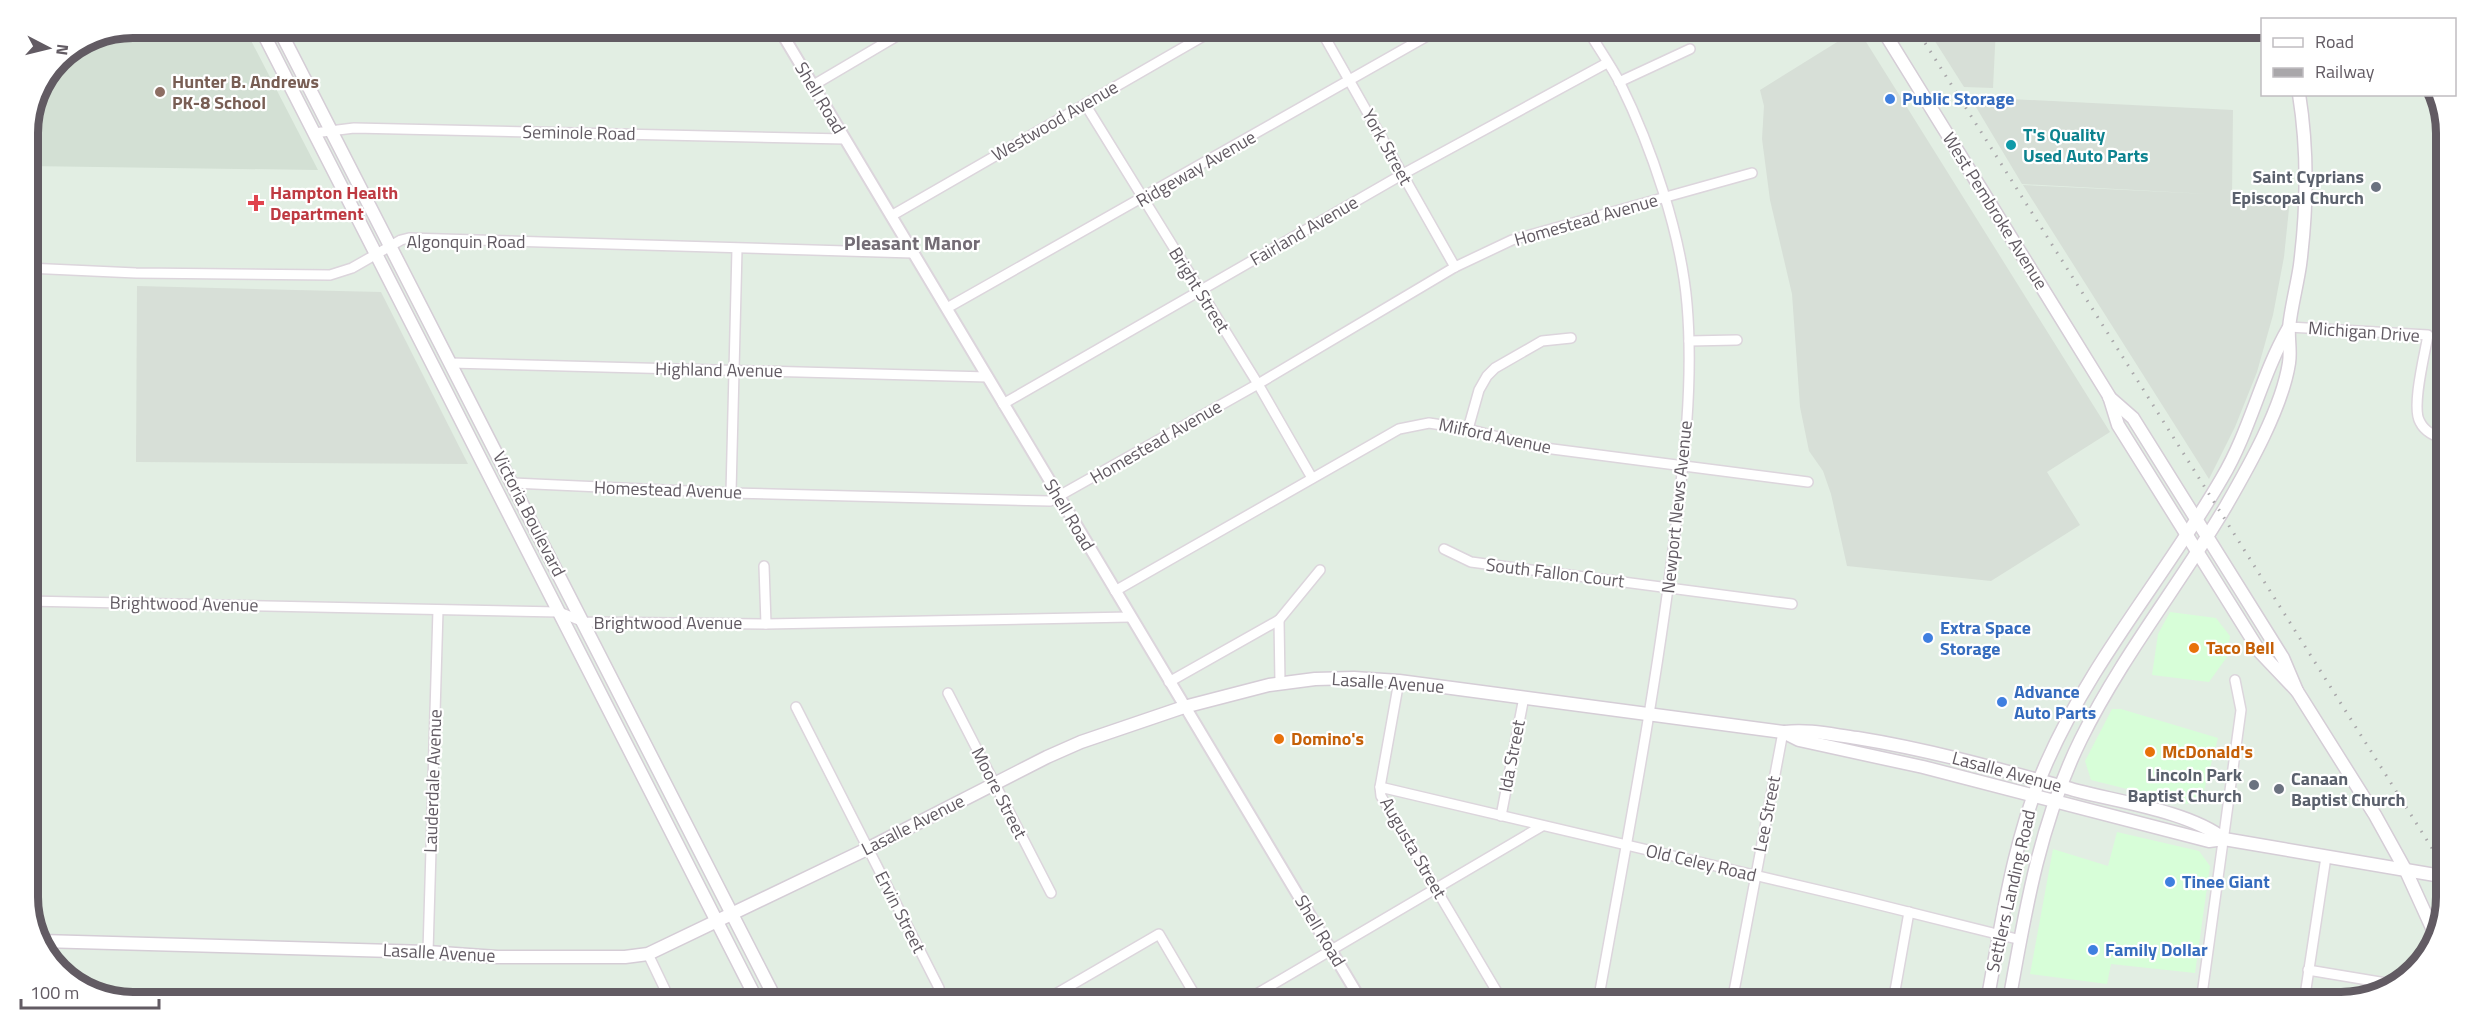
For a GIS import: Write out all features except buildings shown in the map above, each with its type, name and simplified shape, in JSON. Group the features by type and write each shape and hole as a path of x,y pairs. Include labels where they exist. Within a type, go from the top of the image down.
{"main road":[{"name":"Victoria Boulevard","path":"265,37 753,992"},
{"name":"Victoria Boulevard","path":"283,37 772,992"},
{"name":"West Pembroke Avenue","path":"1887,37 2109,396 2118,425 2260,652 2297,691"},
{"path":"2289,327 2300,263 2304,207 2304,141 2299,96"},
{"name":"Settlers Landing Road","path":"1990,992 2017,849 2033,796 2055,743 2093,674 2187,535 2232,460 2254,412 2273,355 2289,327"},
{"name":"Settlers Landing Road","path":"2011,992 2033,874 2054,802 2096,711 2208,535 2245,472 2272,415 2289,362 2289,327"},
{"name":"West Pembroke Avenue","path":"2109,396 2133,418 2283,658 2297,691 2375,815 2406,871 2431,926"},
{"name":"Lasalle Avenue","path":"49,941 428,952 497,957 625,957 648,954 718,922 867,849 994,783 1081,742 1236,692 1310,679 1354,678 1399,681 1783,732 1800,730 1890,743 2167,814 2212,830 2224,839"},
{"name":"Lasalle Avenue","path":"1783,732 1799,740 1923,767 2209,841 2224,839 2436,875"}],"street":[{"name":"Shell Road","path":"784,37 1356,992"},
{"path":"812,86 895,37"},
{"name":"Westwood Avenue","path":"891,216 1202,37"},
{"name":"York Street","path":"1325,37 1455,267"},
{"name":"Ridgeway Avenue","path":"947,308 1426,37"},
{"name":"Newport News Avenue","path":"1592,37 1619,82 1639,125 1664,197 1680,259 1687,303 1689,341 1683,466 1651,713 1600,992"},
{"path":"1619,82 1690,49"},
{"name":"Fairland Avenue","path":"1002,404 1402,174 1607,63"},
{"name":"Bright Street","path":"1085,104 1258,384 1312,478"},
{"name":"Seminole Road","path":"314,133 354,128 845,139"},
{"name":"Homestead Avenue","path":"513,483 731,493 1039,502 1059,497 1258,384 1455,267 1512,240 1752,173"},
{"name":"Algonquin Road","path":"38,269 136,273 315,276 341,272 405,239 436,238 913,253"},
{"path":"731,493 732,370 737,249"},
{"name":"Michigan Drive","path":"2289,327 2428,335 2417,405 2418,421 2427,432 2436,435"},
{"path":"1468,429 1479,390 1495,368 1542,341 1571,338"},
{"path":"1689,341 1737,340"},
{"name":"Highland Avenue","path":"450,363 987,377"},
{"name":"Milford Avenue","path":"1115,591 1400,429 1430,423 1468,429 1537,447 1808,482"},
{"name":"South Fallon Court","path":"1444,549 1471,562 1792,604"},
{"path":"764,566 766,624"},
{"path":"1169,682 1279,620 1320,570"},
{"name":"Brightwood Avenue","path":"38,601 559,612 584,622 766,624 1130,617"},
{"name":"Lauderdale Avenue","path":"428,952 438,610"},
{"path":"1279,620 1280,683"},
{"path":"2202,992 2241,710 2235,680"},
{"name":"Augusta Street","path":"1399,681 1380,787 1381,796 1497,992"},
{"name":"Moore Street","path":"948,693 1051,893"},
{"name":"Ida Street","path":"1501,816 1524,697"},
{"name":"Ervin Street","path":"796,707 939,988"},
{"name":"Lee Street","path":"1734,992 1783,732"},
{"name":"Old Celey Road","path":"1380,787 2021,940"},
{"path":"1260,992 1542,826"},
{"path":"2305,992 2326,857"},
{"path":"1895,992 1909,912"},
{"path":"1060,992 1160,933 1193,992"},
{"path":"648,954 666,992"},
{"path":"2308,970 2382,982"}],"shaded area":[{"name":"Hunter B. Andrews PK-8 School","path":"249,37 318,170 38,166 38,127 47,91 55,78 78,78 78,55 85,50 120,38"},
{"path":"1845,37 1863,37 2110,432 2047,472 2080,525 1991,581 1847,566 1831,494 1823,471 1809,451 1800,407 1792,294 1770,200 1762,139 1764,106 1760,90"},
{"path":"1932,37 1996,37 1993,88 1964,87"},
{"path":"1970,97 2233,110 2232,196 2290,199 2284,257 2273,315 2257,372 2235,427 2209,479 2023,185 2209,194 2022,184"},
{"path":"137,286 381,292 468,464 136,462"},
{"path":"2170,612 2216,618 2230,636 2227,657 2209,682 2152,675 2158,634"},
{"path":"2112,709 2121,709 2218,738 2202,798 2187,804 2091,780 2085,761"},
{"path":"2117,832 2199,851 2210,866 2195,973 2111,964 2107,984 2030,974 2053,849 2108,866"}],"railway":[{"path":"1921,37 2436,855"}],"place":[{"name":"Hunter B. Andrews PK-8 School","path":"160,92"},
{"name":"Public Storage","path":"1890,99"},
{"name":"T's Quality Used Auto Parts","path":"2011,145"},
{"name":"Saint Cyprians Episcopal Church","path":"2376,187"},
{"name":"Hampton Health Department","path":"256,203"},
{"name":"Extra Space Storage","path":"1928,638"},
{"name":"Taco Bell","path":"2194,648"},
{"name":"Advance Auto Parts","path":"2002,702"},
{"name":"Domino's","path":"1279,739"},
{"name":"McDonald's","path":"2150,752"},
{"name":"Lincoln Park Baptist Church","path":"2254,785"},
{"name":"Canaan Baptist Church","path":"2279,789"},
{"name":"Tinee Giant","path":"2170,882"},
{"name":"Family Dollar","path":"2093,950"}],"district":[{"name":"Pleasant Manor","path":"912,243"}]}
